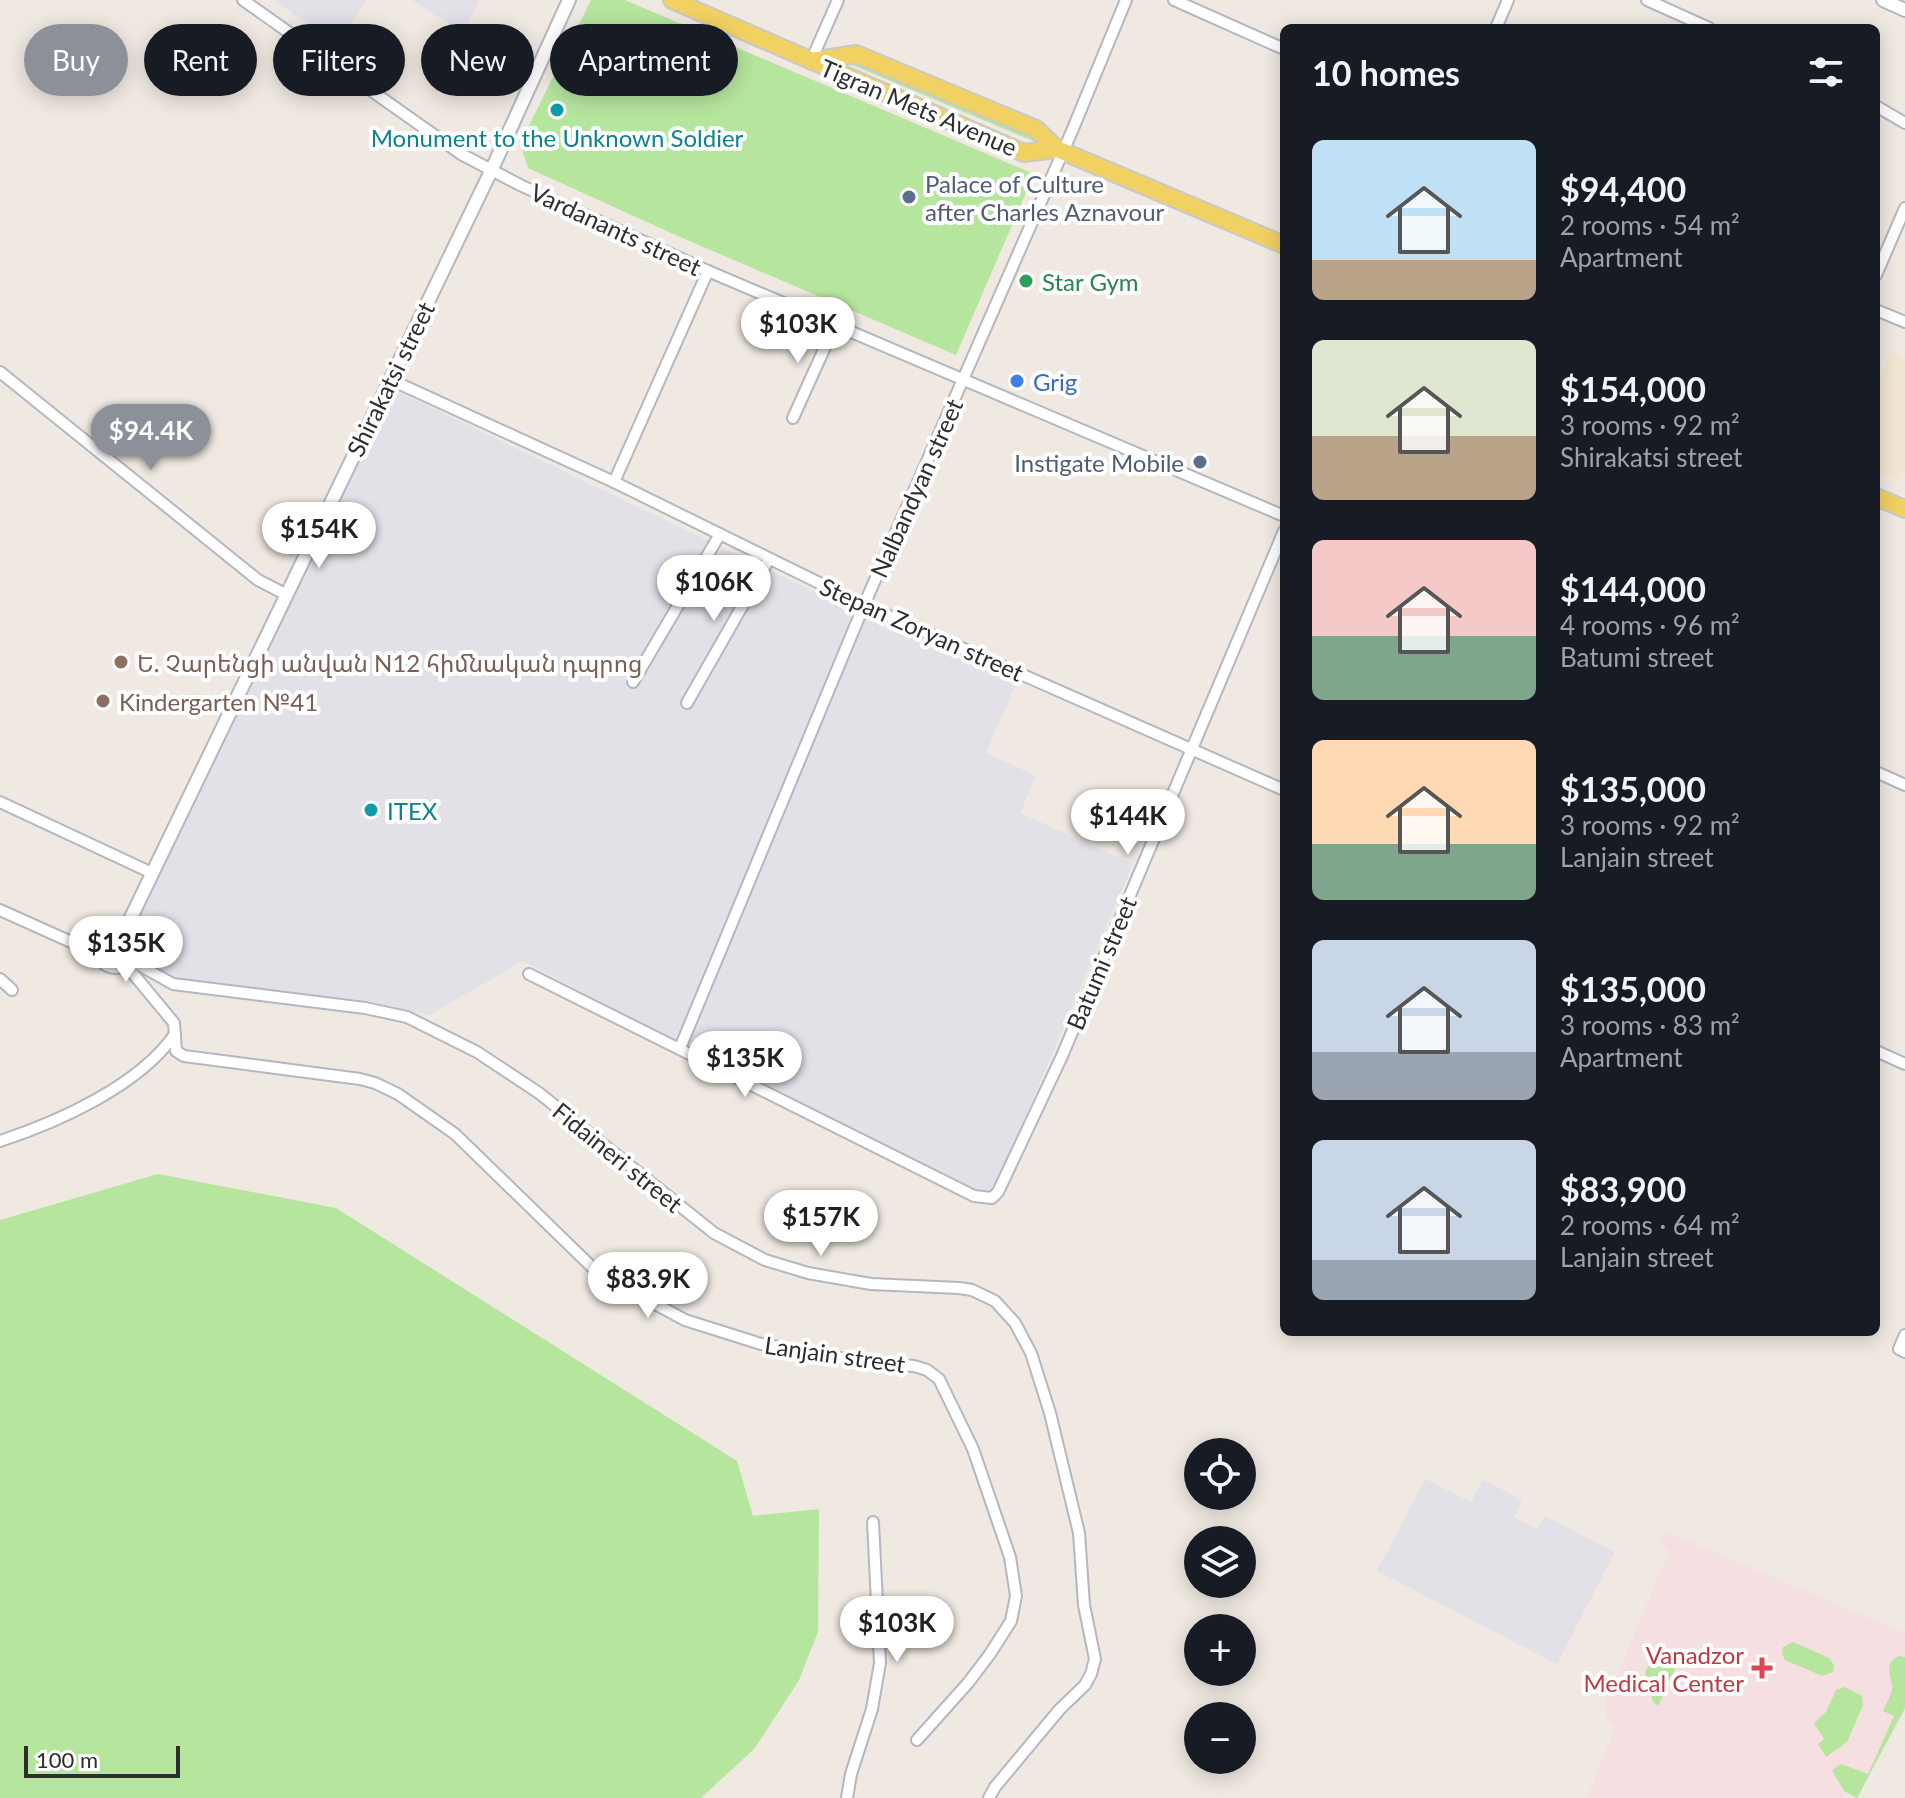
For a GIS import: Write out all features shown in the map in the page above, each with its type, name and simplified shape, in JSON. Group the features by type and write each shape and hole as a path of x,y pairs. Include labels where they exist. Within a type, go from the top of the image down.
{"main road":[{"path":"672,0 811,61"},
{"name":"Tigran Mets Avenue","path":"811,61 856,54 1036,129 1060,150 1280,243"},
{"name":"Tigran Mets Avenue","path":"811,61 1024,153 1060,150"},
{"path":"1880,499 1905,509"}],"street":[{"name":"Vardanants street","path":"243,0 461,154 520,185 708,271 1280,514"},
{"name":"Shirakatsi street","path":"125,930 492,169 569,0"},
{"path":"811,61 838,0"},
{"name":"Nalbandyan street","path":"680,1048 864,605 1126,0"},
{"path":"1174,0 1280,47"},
{"path":"1498,24 1508,0"},
{"path":"1647,0 1700,24"},
{"path":"1883,0 1905,10"},
{"path":"1880,108 1905,123"},
{"path":"1880,266 1905,208"},
{"path":"614,482 708,271"},
{"path":"1880,312 1905,322"},
{"path":"793,418 835,325"},
{"path":"0,372 258,580 287,595"},
{"name":"Stepan Zoryan street","path":"389,379 614,482 864,605 1280,788"},
{"path":"633,682 720,534"},
{"name":"Batumi street","path":"680,1048 974,1196 992,1198 998,1192 1062,1056 1280,541"},
{"path":"687,703 769,559"},
{"path":"1880,774 1905,785"},
{"path":"0,802 152,873"},
{"path":"0,910 69,941 96,949 105,964 120,968 135,955 136,944 125,930 111,929 99,937 96,949"},
{"name":"Lanjain street","path":"129,963 174,1023 176,1051 184,1056 360,1079 398,1094 455,1134 598,1273 685,1320 772,1346 862,1362 914,1366 927,1370 939,1379 973,1449 1010,1557 1016,1596 1011,1621 990,1654 917,1740"},
{"name":"Fidaineri street","path":"129,963 173,984 350,1006 407,1017 477,1052 539,1093 714,1233 765,1260 808,1273 871,1284 972,1290 995,1301 1015,1323 1031,1353 1047,1402 1079,1533 1084,1605 1095,1659 1085,1685 1060,1709 989,1798"},
{"path":"529,974 680,1048"},
{"path":"0,979 12,990"},
{"path":"0,1141 34,1130 128,1080 165,1048 176,1032"},
{"path":"1880,1053 1905,1064"},
{"path":"1902,1351 1905,1335"},
{"path":"847,1798 851,1774 872,1709 880,1663 873,1522"}],"shaded area":[{"path":"273,0 366,0 352,24 308,24"},
{"path":"412,0 479,0 467,24 449,24"},
{"path":"1892,351 1905,357 1905,471 1901,481 1880,472 1880,377"},
{"path":"397,391 854,611 1016,684 986,753 1036,776 1020,813 1133,864 995,1188 983,1194 689,1048 523,961 429,1015 362,1000 173,980 144,957 137,922 386,396"},
{"path":"1425,1479 1471,1502 1483,1480 1522,1500 1514,1517 1538,1529 1545,1516 1615,1552 1557,1664 1377,1571"},
{"name":"Vanadzor Medical Center","path":"1667,1532 1905,1633 1905,1708 1857,1798 1846,1793 1843,1798 1587,1798 1616,1725 1607,1719 1605,1703 1669,1552 1659,1541 1662,1534"}],"green space":[{"path":"591,0 625,0 681,24 579,24"},
{"path":"738,48 1034,174 956,355 528,168 520,144 550,83 550,96 738,96"},
{"path":"853,60 1035,136 1035,142 850,64"},
{"path":"158,1174 336,1208 737,1461 753,1516 819,1509 818,1632 799,1680 755,1748 701,1798 0,1798 0,1220"},
{"path":"1793,1642 1829,1658 1834,1665 1833,1672 1822,1676 1785,1660 1783,1647"},
{"path":"1655,1656 1673,1664 1675,1669 1658,1706 1653,1702 1645,1672"},
{"path":"1899,1656 1905,1657 1905,1708 1857,1798 1844,1791 1832,1770 1841,1764 1868,1774 1894,1716 1883,1711 1892,1688 1890,1665"},
{"path":"1845,1687 1862,1696 1863,1705 1847,1742 1826,1757 1818,1744 1824,1739 1814,1723 1826,1712 1836,1690"}],"place":[{"name":"Monument to the Unknown Soldier","path":"557,110"},
{"name":"Palace of Culture after Charles Aznavour","path":"909,197"},
{"name":"Star Gym","path":"1026,281"},
{"name":"Grig","path":"1017,381"},
{"name":"Instigate Mobile","path":"1200,462"},
{"name":"Ե. Չարենցի անվան N12 հիմնական դպրոց","path":"121,662"},
{"name":"Kindergarten №41","path":"103,701"},
{"name":"ITEX","path":"371,810"},
{"name":"Vanadzor Medical Center","path":"1762,1668"}]}
